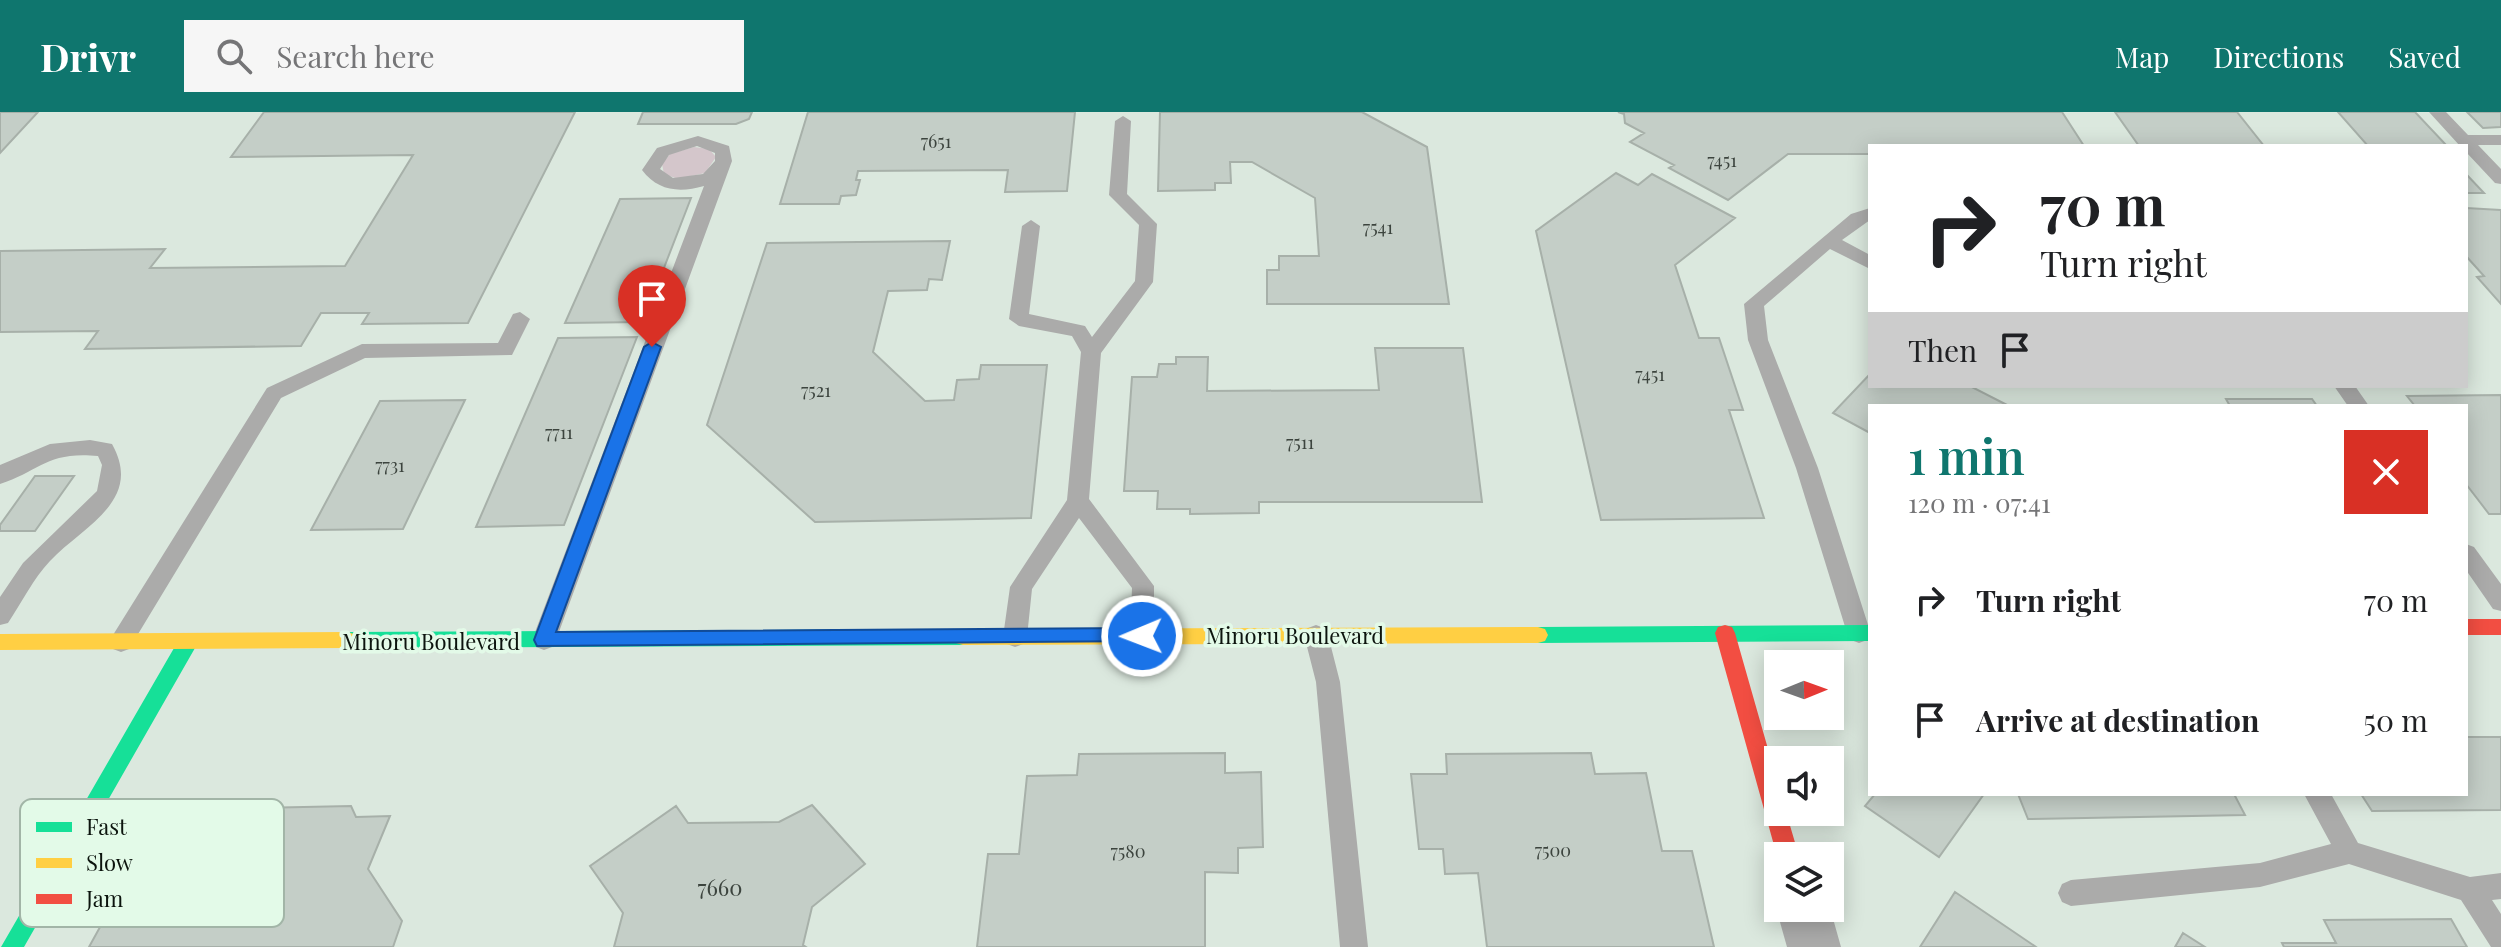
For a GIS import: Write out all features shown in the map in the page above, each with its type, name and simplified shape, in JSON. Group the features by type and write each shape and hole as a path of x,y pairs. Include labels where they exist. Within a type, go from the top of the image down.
{"street":[{"path":"2468,627 2501,627"},
{"path":"1725,633 1784,842"},
{"name":"Minoru Boulevard","path":"0,642 1865,633"},
{"path":"97,799 188,642"},
{"path":"1807,922 1814,947"},
{"path":"12,947 24,927"}],"lane":[{"path":"2437,112 2468,144"},
{"path":"1015,637 1021,587 1078,501 1091,352 1144,282 1148,224 1118,195 1123,121"},
{"path":"2464,140 2501,140"},
{"path":"2468,144 2501,179"},
{"path":"544,640 718,171"},
{"path":"1865,633 1758,340 1754,304 1857,218 1868,215"},
{"path":"1031,226 1019,319 1078,331 1091,352"},
{"path":"1829,241 1868,262"},
{"path":"121,642 274,393 362,351 505,350 520,319"},
{"path":"0,476 46,451 77,445 105,449 113,462 113,478 102,497 78,525 43,553 0,616"},
{"path":"1078,501 1143,586 1142,636"},
{"path":"2468,556 2501,602"},
{"path":"1316,635 1328,682 1354,947"},
{"path":"2318,796 2349,852"},
{"path":"2071,893 2260,875 2349,852 2470,890 2501,886"},
{"path":"2470,890 2501,938"}],"shaded area":[{"path":"694,147 709,149 716,157 705,173 678,179 664,174 662,164 670,154"}],"building":[{"path":"0,112 38,112 0,153"},
{"path":"264,112 575,112 468,323 362,324 369,313 321,313 301,346 85,349 98,331 0,332 0,251 165,249 150,268 345,266 413,155 231,157"},
{"path":"643,112 752,112 749,119 736,124 638,124"},
{"path":"808,112 1075,112 1067,191 1005,192 1008,170 858,171 856,180 860,180 856,195 841,196 839,204 780,204"},
{"path":"1160,112 1362,112 1427,147 1449,304 1267,304 1267,270 1279,270 1279,256 1319,256 1315,198 1252,162 1230,162 1231,183 1215,183 1215,190 1158,191"},
{"path":"1618,112 2062,112 2083,144 1868,144 1868,154 1788,154 1728,200 1669,168 1674,165 1630,142 1644,133 1625,123 1624,114"},
{"path":"2115,112 2237,112 2262,144 2138,144"},
{"path":"2338,112 2415,112 2445,144 2366,144"},
{"path":"2467,112 2501,112 2501,127 2483,128"},
{"path":"1616,173 1638,185 1652,174 1735,218 1675,265 1699,338 1719,338 1743,410 1729,410 1764,518 1601,520 1536,231"},
{"path":"2468,176 2484,193 2468,193"},
{"path":"691,198 643,322 565,323 620,199"},
{"path":"2468,208 2501,210 2501,304 2477,277 2484,276 2468,258"},
{"path":"950,241 942,280 929,279 927,290 888,291 873,352 925,401 954,400 957,380 979,379 981,365 1047,365 1031,518 815,522 707,425 767,243"},
{"path":"637,337 564,525 476,527 558,338"},
{"path":"1375,348 1463,348 1482,502 1259,502 1259,513 1190,514 1190,509 1157,509 1158,491 1124,491 1132,377 1157,377 1159,364 1176,364 1176,357 1208,357 1207,391 1379,390"},
{"path":"1868,376 1868,388 1974,388 2005,404 1868,404 1868,432 1833,413"},
{"path":"2501,395 2501,514 2489,514 2468,487 2468,404 2413,404 2407,396"},
{"path":"2226,399 2312,399 2316,404 2229,404"},
{"path":"465,400 403,529 311,530 380,401"},
{"path":"35,476 74,476 35,531 0,531 0,525"},
{"path":"2468,737 2501,737 2501,810 2372,811 2362,796 2468,796"},
{"path":"1225,753 1225,773 1261,772 1263,847 1238,848 1238,873 1205,872 1205,947 977,947 988,854 1019,854 1027,776 1077,775 1079,754"},
{"path":"1591,753 1595,774 1646,773 1662,851 1692,851 1714,947 1487,947 1478,873 1445,874 1443,849 1419,849 1411,774 1447,774 1446,754"},
{"path":"1873,796 1983,796 1939,857 1865,806"},
{"path":"2019,796 2235,796 2245,815 2028,819"},
{"path":"812,805 865,864 812,907 803,945 806,947 614,947 623,913 590,866 676,806 688,823 779,822"},
{"path":"351,806 356,817 390,816 368,869 402,921 393,947 89,947 100,927 284,927 284,807"},
{"path":"1955,892 2036,947 1920,947"},
{"path":"2451,919 2467,947 2284,947 2282,943 2336,943 2324,920"},
{"path":"2183,933 2205,947 2175,947"}],"traffic: fast":[{"path":"1538,635 1868,633"},
{"path":"347,640 963,637"},
{"path":"97,799 188,642"},
{"path":"12,947 24,927"}],"traffic: slow":[{"path":"963,637 1538,635"},
{"path":"0,642 347,640"}],"traffic: jam":[{"path":"2468,627 2501,627"},
{"path":"1725,633 1784,842"}],"route":[{"path":"652,347 544,640 1142,636"}]}
